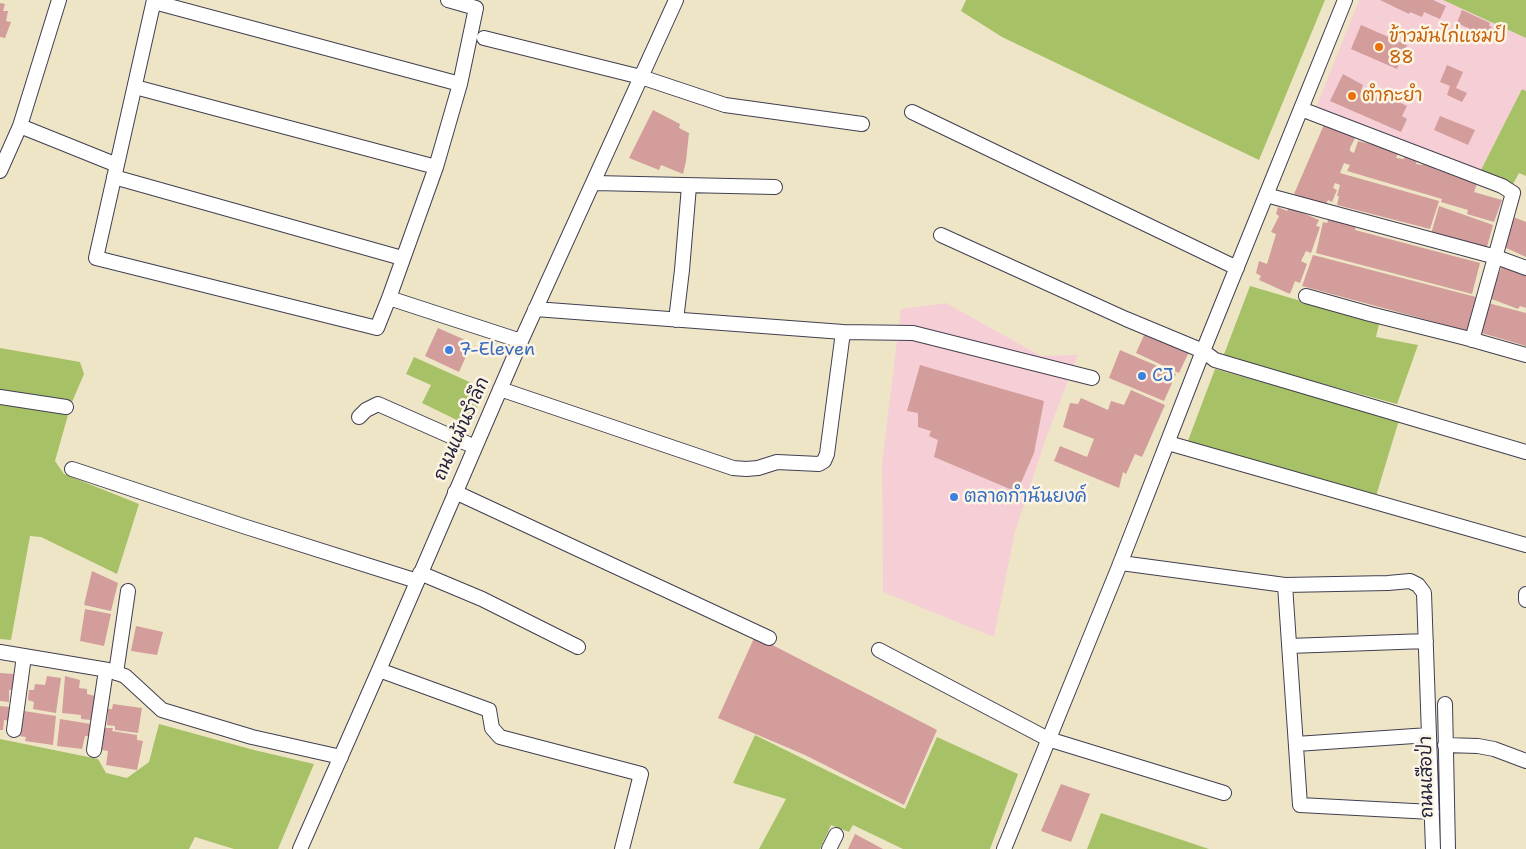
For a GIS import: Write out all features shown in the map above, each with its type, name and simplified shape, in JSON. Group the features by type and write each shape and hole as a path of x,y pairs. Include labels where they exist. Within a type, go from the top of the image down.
{"street":[{"path":"0,171 20,126 59,0"},
{"path":"448,0 476,8 460,84 436,167 377,328 96,258 154,1 460,84"},
{"name":"ถนนแม้นรำลึก","path":"300,849 520,341 594,183 676,0"},
{"path":"1004,849 1121,563 1203,351 1345,0"},
{"path":"484,38 642,77 725,105 862,124"},
{"path":"135,86 436,167"},
{"path":"1301,109 1502,186 1513,193 1472,340"},
{"path":"912,112 1237,268"},
{"path":"20,126 116,171 402,258"},
{"path":"594,183 775,187"},
{"path":"676,320 682,270 688,186"},
{"path":"1266,196 1496,257 1526,268"},
{"path":"941,235 1126,319 1203,351 1215,360 1526,452"},
{"path":"1306,296 1526,355"},
{"path":"389,298 520,341"},
{"path":"535,309 843,332 913,333 1092,378"},
{"path":"500,389 733,468 746,469 777,462 819,464 824,461 827,454 843,332"},
{"path":"0,397 66,407"},
{"path":"359,417 366,410 378,404 475,447"},
{"path":"1168,443 1526,545"},
{"path":"72,469 243,526 418,577 482,599 578,647"},
{"path":"454,492 768,638"},
{"path":"1121,563 1285,585 1410,581 1418,585 1424,594 1433,849"},
{"path":"1285,585 1300,805 1432,812"},
{"path":"94,750 128,591"},
{"path":"1526,594 1526,600"},
{"path":"1289,646 1426,640"},
{"path":"879,650 1048,739 1224,792"},
{"path":"0,652 111,671 125,676 162,710 252,737 341,757"},
{"path":"14,730 24,656"},
{"path":"379,670 489,710 492,728 500,737 642,774 622,849"},
{"name":"ถนนเสือป่า","path":"1445,704 1448,849"},
{"path":"1296,744 1429,735"},
{"path":"1445,745 1478,746 1494,749 1526,761"},
{"path":"829,849 836,835"}],"shaded area":[{"path":"1359,0 1443,0 1526,38 1526,91 1522,89 1481,170 1316,107"},
{"name":"ตลาดกำนันยงค์","path":"946,303 1041,356 1078,355 1046,438 1015,532 994,637 883,592 882,462 901,309"}],"green space":[{"path":"966,0 1325,0 1259,160 1002,37 961,11"},
{"path":"1443,0 1526,0 1526,38"},
{"path":"1522,89 1526,91 1526,176 1519,173 1512,186 1481,170"},
{"path":"1250,286 1379,324 1376,337 1418,345 1397,404 1223,357"},
{"path":"0,348 80,362 84,374 72,402 0,392"},
{"path":"414,357 485,389 469,426 422,403 431,385 406,374"},
{"path":"1215,369 1399,420 1376,496 1186,446"},
{"path":"0,404 68,415 55,461 64,474 139,504 117,574 41,537 30,536 11,640 0,639"},
{"path":"159,724 314,764 278,849 234,849 195,837 189,849 0,849 0,739 98,759 106,773 127,778 149,762"},
{"path":"755,735 905,809 937,737 1018,774 990,849 903,849 853,825 849,832 831,825 820,849 759,849 786,799 733,783"},
{"path":"1101,813 1209,849 1087,849"}],"building":[{"path":"1380,0 1433,0 1446,6 1440,19 1424,12 1422,17 1410,12 1409,14"},
{"path":"0,3 5,4 3,11 8,11 6,21 11,22 5,38 0,37"},
{"path":"1462,10 1490,23 1489,26 1492,27 1488,37 1457,23"},
{"name":"ข้าวมันไก่แชมป์ 88","path":"1361,25 1407,45 1397,69 1351,49"},
{"path":"1447,65 1463,72 1456,88 1467,93 1462,102 1447,95 1450,86 1440,82"},
{"name":"ตำกะยำ","path":"1343,74 1363,85 1361,91 1383,101 1386,96 1407,106 1402,116 1407,119 1401,132 1330,101"},
{"path":"653,110 680,124 679,128 689,133 683,174 661,165 659,170 629,158"},
{"path":"1440,116 1475,130 1468,145 1434,130"},
{"path":"1326,120 1357,134 1350,148 1350,151 1354,153 1358,141 1399,151 1396,158 1404,159 1404,155 1417,160 1416,164 1422,165 1424,163 1435,166 1435,169 1477,184 1474,192 1502,200 1494,222 1467,214 1468,210 1441,202 1442,199 1347,171 1350,165 1344,163 1340,173 1439,201 1430,229 1337,205 1340,185 1335,183 1333,188 1337,190 1332,202 1328,200 1324,208 1294,194"},
{"path":"1439,206 1493,225 1487,247 1431,234"},
{"path":"1278,207 1287,211 1289,207 1319,220 1316,226 1320,227 1311,253 1306,251 1301,261 1307,264 1300,283 1295,281 1290,294 1259,280 1261,276 1256,273 1259,261 1267,264 1276,234 1271,232 1279,216 1276,214"},
{"path":"1511,216 1526,222 1526,257 1504,247 1509,234 1506,232"},
{"path":"1329,218 1356,225 1355,230 1480,263 1472,294 1316,253 1323,222 1327,223"},
{"path":"1313,255 1476,297 1468,331 1302,286"},
{"path":"1502,266 1526,276 1526,308 1520,306 1518,309 1489,298"},
{"path":"1488,303 1526,313 1526,346 1478,332"},
{"name":"7-Eleven","path":"438,328 472,343 459,372 425,356"},
{"path":"1145,333 1189,352 1179,373 1136,353"},
{"name":"CJ","path":"1120,350 1176,374 1164,401 1109,378"},
{"path":"920,365 1044,401 1034,453 1017,492 934,457 938,440 929,436 931,431 918,427 918,413 907,411"},
{"path":"1131,390 1165,405 1142,457 1135,454 1126,474 1123,472 1119,488 1054,461 1060,446 1087,457 1094,439 1063,427 1070,403 1078,404 1081,398 1108,410 1111,401 1124,405"},
{"path":"92,571 118,583 111,611 84,605"},
{"path":"85,609 111,614 104,646 80,641"},
{"path":"136,626 163,632 157,655 131,651"},
{"path":"755,636 937,730 904,805 805,755 718,718"},
{"path":"0,673 14,674 13,690 9,690 9,702 0,701"},
{"path":"47,676 61,678 56,713 33,709 34,702 28,700 29,690 34,690 35,684 45,685"},
{"path":"65,676 80,680 79,688 87,689 87,694 95,696 91,720 81,719 81,715 62,713"},
{"path":"113,704 142,708 138,733 115,730 115,726 107,725 108,709 112,709"},
{"path":"0,706 11,707 9,721 4,720 3,730 0,730"},
{"path":"24,711 56,716 53,745 25,741 26,737 18,736 20,727 22,727"},
{"path":"60,719 91,724 90,736 85,736 82,749 57,746"},
{"path":"104,728 113,728 112,731 137,735 137,740 143,741 137,770 106,765 108,751 102,750"},
{"path":"1061,784 1090,794 1071,842 1041,831"},
{"path":"855,834 883,849 848,849"}],"place":[{"name":"ข้าวมันไก่แชมป์ 88","path":"1379,47"},
{"name":"ตำกะยำ","path":"1352,96"},
{"name":"7-Eleven","path":"449,350"},
{"name":"CJ","path":"1142,376"},
{"name":"ตลาดกำนันยงค์","path":"954,497"}]}
